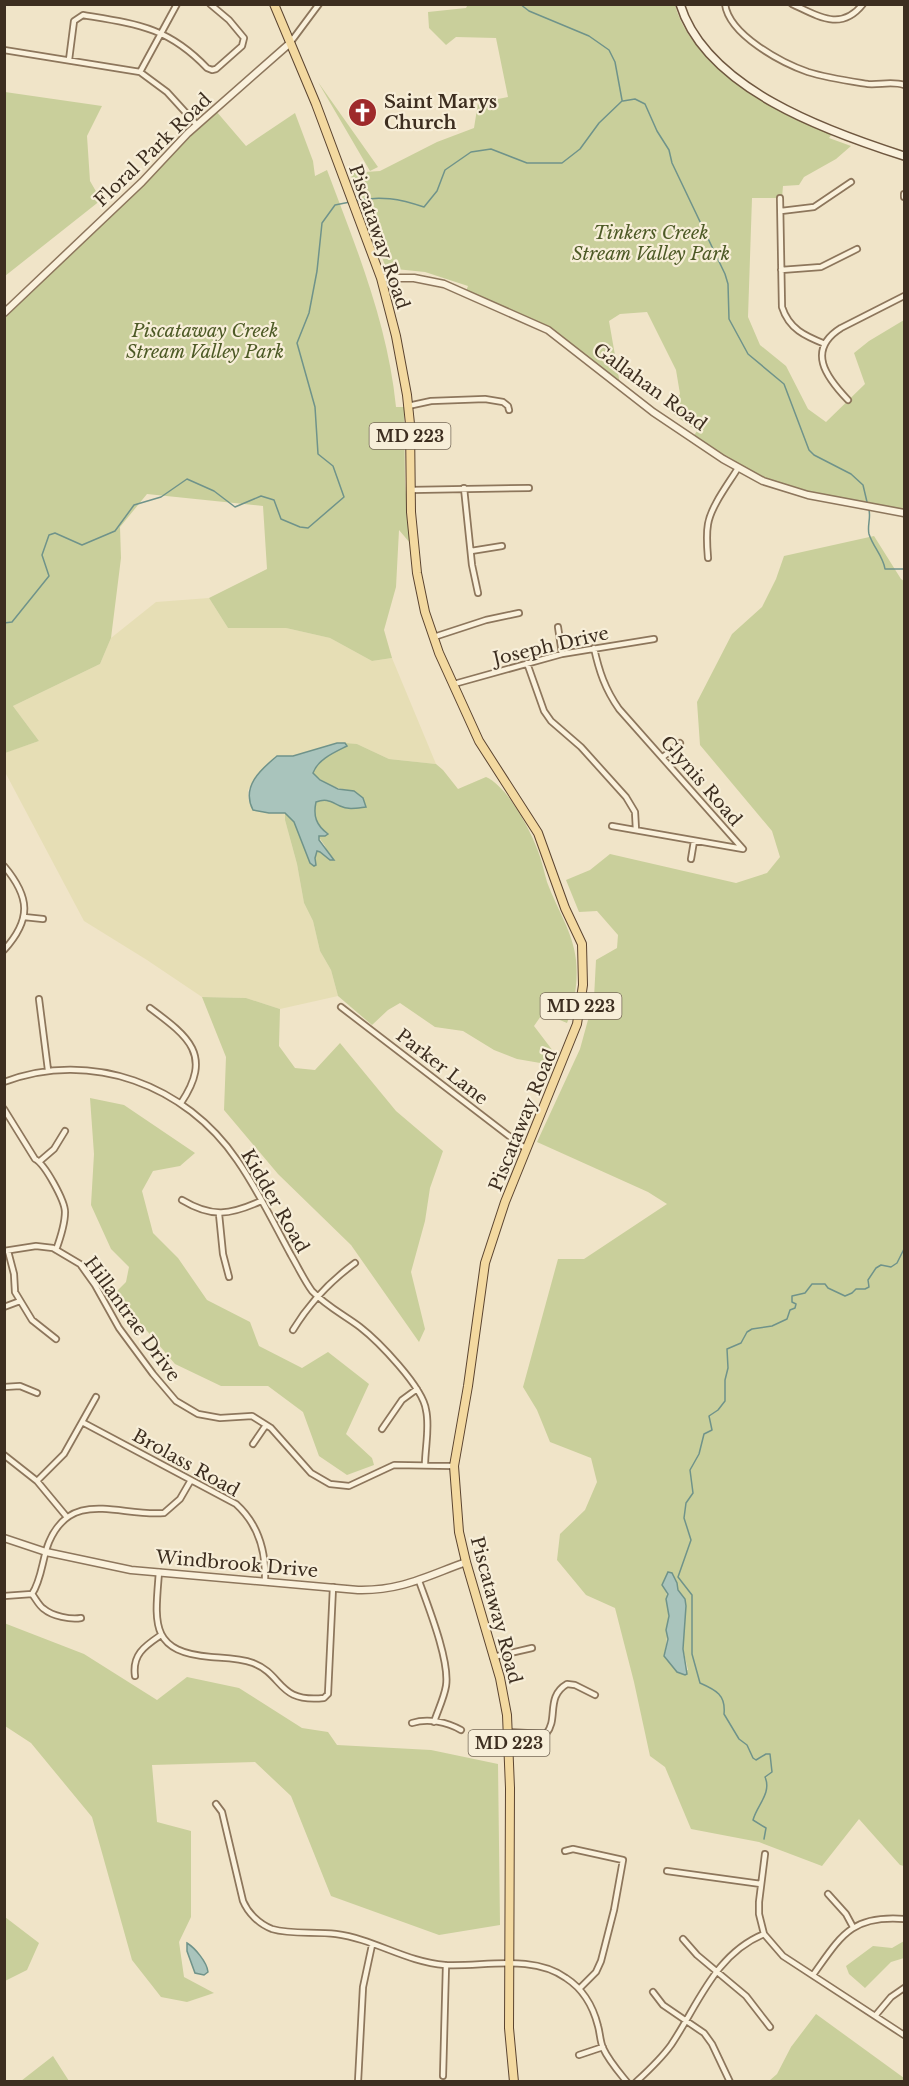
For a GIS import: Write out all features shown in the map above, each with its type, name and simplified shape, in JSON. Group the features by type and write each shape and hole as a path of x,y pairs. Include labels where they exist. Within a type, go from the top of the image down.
{"main road":[{"name":"Piscataway Road","path":"274,4 316,104 381,278 396,336 410,424 410,490 417,573 425,612 454,684 487,755 538,833 583,950 582,1000 577,1024 505,1202 485,1263 454,1466 459,1532 504,1698 508,1732 508,1965 513,2082"},
{"path":"680,4 691,30 707,52 764,98 836,133 904,154"}],"street":[{"path":"140,72 177,4"},
{"path":"69,60 73,29 77,18 83,15 131,23 161,33 191,51 207,68 216,69 242,46 244,38 229,20 210,4"},
{"name":"Floral Park Road","path":"4,313 129,195 197,125 289,44 319,4"},
{"path":"725,4 730,20 743,35 791,65 818,75 864,83 904,85"},
{"path":"792,4 826,20 837,21 849,17 863,4"},
{"path":"4,50 140,72 167,92 197,125"},
{"path":"781,212 814,207 851,182"},
{"path":"780,198 781,303 787,319 797,331 825,344"},
{"path":"781,270 820,267 856,249"},
{"name":"Gallahan Road","path":"381,278 414,278 444,284 548,330 653,412 738,468 782,488 904,513"},
{"path":"848,400 825,372 823,354 825,344 833,333 841,328 904,296"},
{"path":"408,406 438,400 485,399 502,402 508,406 509,410"},
{"path":"708,558 706,538 708,523 738,468"},
{"path":"464,488 478,592"},
{"path":"410,490 529,488"},
{"path":"471,551 502,546"},
{"path":"434,637 486,620 519,613"},
{"path":"558,627 562,654"},
{"name":"Joseph Drive","path":"454,684 562,654 654,639"},
{"name":"Glynis Road","path":"594,648 598,670 610,696 743,849 612,826"},
{"path":"527,663 544,711 551,721 581,747 626,796 635,812 636,830"},
{"path":"663,757 680,743"},
{"path":"691,859 694,841"},
{"path":"4,866 16,881 22,894 24,917 18,932 5,948"},
{"path":"24,917 43,919"},
{"path":"39,999 48,1070"},
{"name":"Parker Lane","path":"342,1007 526,1149"},
{"path":"150,1008 183,1033 194,1053 196,1065 194,1080 181,1103"},
{"name":"Kidder Road","path":"4,1082 48,1070 86,1070 112,1074 147,1085 181,1103 201,1118 227,1146 308,1285 317,1296 368,1334 417,1389 427,1413 424,1465"},
{"path":"4,1109 34,1159 40,1161 53,1182 65,1211 56,1250"},
{"path":"40,1161 54,1149 65,1131"},
{"path":"182,1200 197,1208 219,1214 242,1210 261,1202"},
{"path":"219,1214 228,1277"},
{"name":"Hillantrae Drive","path":"6,1251 36,1246 56,1250 80,1264 95,1285 119,1328 176,1401 198,1414 220,1418 252,1416 266,1425"},
{"path":"6,1251 14,1275 15,1292 20,1301 32,1320 56,1340"},
{"path":"293,1330 317,1296 355,1263"},
{"path":"4,1307 20,1301"},
{"path":"4,1387 26,1387 37,1393"},
{"path":"382,1429 402,1400 417,1389"},
{"path":"37,1480 60,1459 96,1396"},
{"name":"Brolass Road","path":"82,1422 236,1504 246,1513 256,1530 266,1564 265,1580"},
{"path":"253,1444 266,1425 311,1473 330,1484 349,1486 394,1465 454,1466"},
{"path":"4,1455 37,1480 66,1516"},
{"path":"32,1594 54,1532 66,1516 76,1511 102,1508 164,1512 180,1498 191,1480"},
{"name":"Windbrook Drive","path":"4,1538 46,1552 114,1567 374,1590 394,1588 419,1581 466,1562"},
{"path":"159,1572 156,1610 161,1635 172,1647 184,1653 252,1663 268,1672 288,1694 304,1698 324,1698 328,1691 333,1587"},
{"path":"419,1581 436,1631 446,1679 446,1687 434,1722"},
{"path":"4,1596 32,1594"},
{"path":"32,1594 47,1612 73,1619 81,1618"},
{"path":"135,1676 135,1662 139,1653 161,1635"},
{"path":"493,1657 532,1648"},
{"path":"508,1732 546,1734 550,1728 557,1692 567,1684 575,1685 595,1695"},
{"path":"412,1723 423,1719 461,1730"},
{"path":"216,1804 222,1812 243,1901 255,1919 274,1929 336,1934 420,1962 446,1965 529,1964 548,1968 565,1977 579,1989 592,2008 603,2047 613,2065 627,2082"},
{"path":"565,1851 573,1849 623,1860 614,1910 601,1961 596,1972 579,1989"},
{"path":"765,1854 759,1914 764,1934 783,1956 904,2036"},
{"path":"667,1871 761,1884"},
{"path":"828,1894 854,1926"},
{"path":"813,1976 840,1938 854,1926 873,1920 904,1919"},
{"path":"636,2082 660,2059 716,1971 736,1950 764,1934"},
{"path":"683,1940 697,1955 746,1996 770,2027"},
{"path":"358,2082 363,1987 372,1945"},
{"path":"443,2076 446,1965"},
{"path":"875,2016 891,1997 904,1988"},
{"path":"653,1992 663,2005 704,2033 712,2044 730,2082"},
{"path":"579,2055 603,2047"}],"shaded area":[{"path":"209,598 228,628 286,628 330,638 372,661 392,658 436,764 389,759 357,744 337,743 293,756 276,756 264,767 248,790 248,800 269,813 285,813 304,903 313,921 320,951 331,970 338,996 280,1009 246,998 202,997 84,921 5,772 4,753 39,741 13,706 100,664 111,638 156,602"}],"green space":[{"name":"Tinkers Creek Stream Valley Park","path":"468,4 675,5 685,28 699,49 718,67 763,97 833,133 829,138 851,146 836,159 804,177 799,185 783,186 782,198 752,198 748,317 760,345 786,366 808,409 826,422 865,384 854,353 904,320 904,513 801,491 757,477 693,437 697,431 669,411 680,394 676,370 647,312 620,314 609,321 620,384 552,330 466,291 468,286 425,272 386,268 350,173 380,171 437,142 474,128 478,103 508,97 496,38 456,37 446,45 429,28 428,12 466,8"},
{"path":"318,82 378,167 370,171"},
{"path":"5,92 102,106 87,136 90,181 101,200 5,276"},
{"name":"Piscataway Creek Stream Valley Park","path":"216,111 246,146 295,113 313,161 315,176 327,170 369,286 386,346 396,407 404,407 405,482 410,543 399,530 396,587 384,630 392,658 372,661 330,638 286,628 228,628 209,598 267,569 263,506 147,494 120,527 121,558 111,638 100,664 13,706 39,741 5,753 5,314"},
{"path":"874,536 904,581 904,1866 900,1865 859,1819 822,1866 759,1842 691,1829 665,1767 650,1756 615,1608 586,1595 557,1560 560,1534 585,1510 597,1482 591,1458 550,1442 537,1410 523,1387 558,1259 584,1259 667,1204 648,1192 537,1142 580,1049 594,998 596,960 617,948 618,935 597,911 579,912 566,880 590,870 610,854 736,883 767,873 780,857 772,831 700,745 697,702 732,634 762,607 784,556","holes":["668,1572 672,1573 686,1606 683,1649 688,1670 677,1672 664,1656 668,1618 664,1580"]},
{"path":"345,743 357,744 389,759 436,764 458,789 486,777 502,790 517,810 538,851 547,882 572,940 576,960 575,992 567,1023 543,1013 534,1026 553,1051 546,1064 517,1059 494,1050 463,1031 435,1027 400,1003 388,1010 372,1025 338,996 331,970 320,951 313,921 304,903 285,813 294,822 301,838 315,858 317,851 330,860 318,836 328,834 316,820 316,802 322,800 351,807 366,807 354,791 332,786 313,773 323,760 347,746"},
{"path":"202,997 246,998 280,1009 279,1046 295,1068 315,1070 340,1043 396,1111 443,1151 430,1188 425,1221 411,1272 425,1329 419,1342 351,1245 278,1174 224,1110 226,1057"},
{"path":"90,1098 124,1105 195,1153 180,1166 153,1171 142,1191 153,1233 178,1258 207,1300 250,1322 259,1346 302,1368 328,1352 369,1384 346,1434 372,1458 374,1465 347,1475 319,1456 303,1412 268,1386 221,1386 175,1364 115,1293 126,1282 129,1267 111,1249 91,1205 94,1154"},
{"path":"4,1623 84,1654 157,1700 187,1677 239,1688 302,1728 328,1732 337,1745 431,1750 498,1764 500,1925 439,1935 331,1896 291,1796 255,1762 152,1765 157,1822 191,1831 191,1917 179,1942 184,1977 214,1993 187,2002 161,1997 132,1960 92,1817 31,1743 5,1726"},
{"path":"5,1917 39,1943 27,1970 5,1981"},
{"path":"904,1941 904,1958 891,1962 865,1988 849,1974 846,1966 873,1946 892,1948"},
{"path":"816,2014 904,2078 904,2081 769,2081 777,2074 791,2047"},
{"path":"53,2056 69,2081 21,2081"}],"water":[{"path":"337,743 345,743 347,746 323,760 313,773 320,780 338,789 354,791 363,798 366,807 343,807 326,800 316,802 316,820 328,834 319,836 319,840 334,860 330,860 317,851 314,866 310,863 294,822 285,813 253,810 249,794 259,773 277,756 293,756"},
{"path":"668,1572 672,1573 678,1590 685,1599 683,1649 687,1674 685,1675 677,1672 664,1656 668,1639 666,1630 669,1616 666,1599 668,1594 662,1585"},
{"path":"187,1943 205,1964 208,1972 204,1975 195,1973 187,1951"}],"waterway":[{"path":"520,4 529,11 589,36 609,50 615,62 622,100"},
{"path":"623,101 635,99 645,104 657,131 669,150 672,163 725,274 728,284 729,319 748,354 784,384 809,450 814,455 851,474 863,485 867,502"},
{"path":"355,201 373,198 390,199 424,207 437,191 445,170 471,152 491,149 527,163 562,163 580,149 599,123 622,101"},
{"path":"4,623 12,622 49,576 42,555 49,535 55,533 82,545 115,531 134,505 161,497 187,479 214,491 235,507 261,496 274,500 281,519 308,528 344,497 333,466 318,454 315,407 297,343 309,313 317,271 322,223 335,205 350,202"},
{"path":"869,510 869,534 885,569 904,569"},
{"path":"764,1839 766,1828 753,1820 767,1788 765,1777 772,1772 770,1754 756,1760 753,1758 747,1745 739,1739 724,1714 722,1698 715,1691 700,1683 692,1654 692,1595 678,1577 691,1540 684,1518 686,1503 693,1493 690,1470 699,1454 704,1434 712,1430 709,1416 725,1401 727,1349 741,1343 747,1332 752,1329 772,1326 787,1319 790,1310 795,1308 796,1304 792,1302 792,1296 805,1293 812,1284 825,1284 828,1288 845,1296 856,1289 869,1287 868,1280 876,1268 881,1265 891,1267 897,1263 904,1249"}],"place":[{"name":"Saint Marys Church","path":"363,112"}]}
